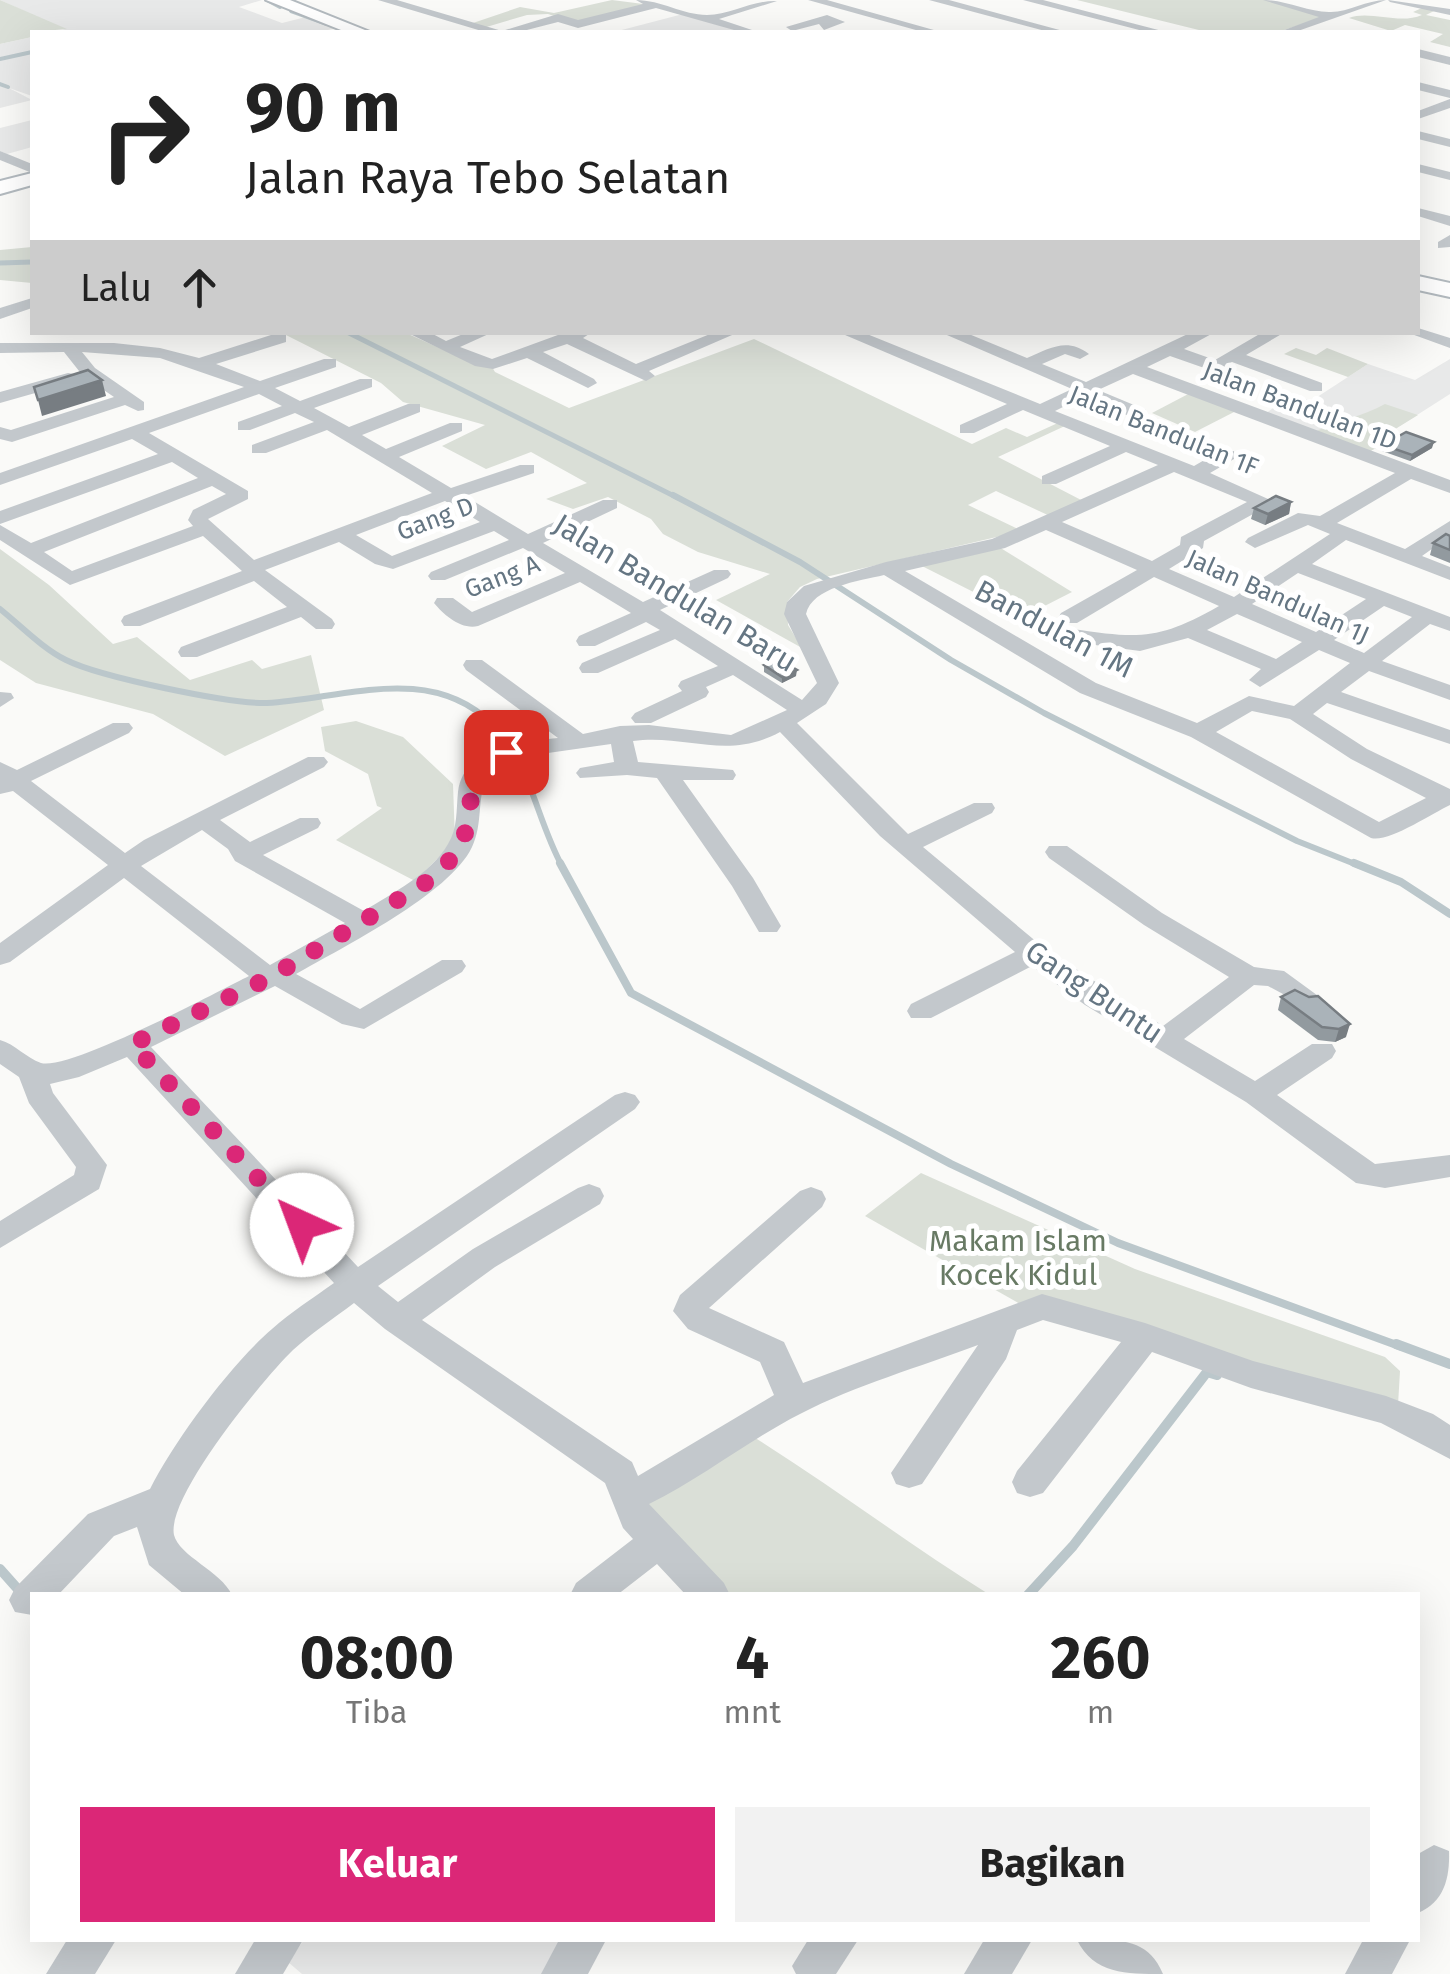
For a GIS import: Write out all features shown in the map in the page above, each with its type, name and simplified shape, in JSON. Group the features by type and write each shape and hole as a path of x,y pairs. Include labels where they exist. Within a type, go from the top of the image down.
{"street":[{"path":"274,0 355,30"},
{"path":"384,0 489,30"},
{"path":"640,0 745,30"},
{"path":"514,30 558,18 578,24 700,0"},
{"path":"814,0 893,27"},
{"path":"935,0 1053,30"},
{"path":"1029,0 1152,30"},
{"path":"1268,0 1333,17"},
{"path":"1292,30 1380,0"},
{"path":"1394,0 1450,12"},
{"path":"705,19 773,1"},
{"path":"525,9 546,11"},
{"path":"792,27 861,13"},
{"path":"823,23 841,30"},
{"path":"866,29 912,26 927,30"},
{"path":"1306,26 1323,30"},
{"path":"1420,54 1450,61"},
{"path":"1420,69 1450,76"},
{"path":"1420,86 1450,94"},
{"path":"1420,114 1450,103"},
{"path":"1420,106 1450,113"},
{"path":"1420,136 1450,143"},
{"path":"1,156 30,168"},
{"path":"1420,168 1450,176"},
{"path":"0,188 30,179"},
{"path":"1420,212 1450,220"},
{"path":"1420,283 1450,290"},
{"path":"0,314 30,304"},
{"path":"1420,334 1450,344"},
{"path":"8,350 50,337 81,335"},
{"path":"420,335 475,361 493,364 576,335 640,374 724,335"},
{"path":"444,347 477,335"},
{"name":"Jalan Bandulan 1F","path":"853,335 1264,501 1188,541 1196,544 1152,570"},
{"path":"955,335 1140,414"},
{"path":"967,429 1085,390 1200,335"},
{"path":"1212,365 1271,335"},
{"path":"8,350 50,337"},
{"path":"50,337 88,372 164,421"},
{"name":"Jalan Bandulan Baru","path":"32,1072 54,1074 132,1044 272,976 424,884 458,850 469,823 470,788 475,776 512,750 620,733 648,732 732,742 793,716 736,666 678,630 384,456 258,387 200,364 147,350 50,337"},
{"path":"200,364 280,338"},
{"path":"1026,364 1064,348 1080,354"},
{"path":"1170,350 1225,370 1214,375 1225,380"},
{"path":"529,352 588,383"},
{"path":"1232,356 1316,387"},
{"path":"0,479 330,363"},
{"name":"Jalan Bandulan 1D","path":"1134,368 1450,487"},
{"path":"0,398 88,372"},
{"path":"244,426 366,383"},
{"path":"0,432 12,436 126,398"},
{"path":"259,450 414,408"},
{"path":"384,456 456,426"},
{"path":"134,432 241,496 198,515 205,528 324,624"},
{"path":"1049,480 1128,445"},
{"path":"0,518 174,455"},
{"path":"1196,473 1227,455"},
{"path":"793,716 818,699 828,683 797,621 796,606 803,596 854,576 987,546 1049,524 1174,465"},
{"path":"1255,542 1408,473"},
{"path":"132,621 448,495 534,475 472,508"},
{"path":"29,551 214,478"},
{"path":"420,553 443,573 610,504"},
{"path":"1311,520 1450,574"},
{"name":"Gang D","path":"342,535 389,563 496,523"},
{"name":"Jalan Bandulan 1J","path":"1049,524 1368,663 1298,714"},
{"path":"1406,558 1450,527"},
{"path":"0,530 70,579 205,528"},
{"path":"958,529 987,546"},
{"path":"1152,570 1071,627 1140,644 1186,629 1344,534"},
{"path":"1295,565 1441,617"},
{"name":"Bandulan 1M","path":"886,568 1088,688 1199,732 1380,833 1447,785"},
{"name":"Gang A","path":"445,603 470,622 583,573"},
{"path":"587,641 721,574"},
{"path":"1186,629 1269,674 1383,597"},
{"path":"189,652 301,609"},
{"path":"1368,663 1441,617"},
{"path":"590,668 678,630"},
{"path":"1368,663 1450,693"},
{"path":"474,665 536,707 574,739"},
{"path":"643,718 698,692 689,686 736,666"},
{"path":"1327,695 1448,738"},
{"path":"1199,732 1249,702 1298,714 1359,754 1447,785"},
{"name":"Gang Buntu","path":"793,716 906,846 1034,954 1163,1040 1256,1095 1374,1178 1450,1166"},
{"path":"5,779 121,728"},
{"path":"620,733 627,768"},
{"path":"0,956 124,864 202,819 316,762"},
{"path":"588,773 627,768 724,775"},
{"path":"665,772 744,884 768,926"},
{"path":"5,779 272,976 352,1017 364,1018 452,966"},
{"path":"906,846 983,808"},
{"path":"202,819 238,844 244,855 365,922"},
{"path":"244,855 309,823"},
{"path":"1058,852 1153,919 1248,976 1274,977 1307,998"},
{"path":"921,1011 1034,954"},
{"path":"1163,1040 1248,976"},
{"path":"132,1044 354,1285 397,1320 620,1473 636,1517 708,1592"},
{"path":"0,1050 32,1072 39,1096 94,1168 88,1181 0,1236"},
{"path":"1256,1095 1322,1050"},
{"path":"209,1592 174,1566 156,1544 155,1523 176,1473 258,1364 284,1338 354,1285 625,1102"},
{"path":"397,1320 484,1258 589,1196"},
{"path":"793,1401 772,1352 689,1312 692,1304 811,1199"},
{"path":"629,1497 680,1472 745,1426 793,1401 1042,1307 1145,1336 1234,1370 1386,1410 1420,1424 1450,1444"},
{"path":"909,1473 994,1349 1003,1322"},
{"path":"1030,1482 1145,1336"},
{"path":"35,1592 86,1536 112,1519 162,1500"},
{"path":"592,1592 658,1542"},
{"path":"68,1974 92,1942"},
{"path":"257,1974 280,1942"},
{"path":"563,1974 583,1942"},
{"path":"986,1974 1009,1942"},
{"path":"1101,1942 1140,1974"},
{"path":"1366,1974 1387,1942"}],"shaded area":[{"path":"0,0 262,0 239,7 282,23 306,17 336,28 328,30 65,30"},
{"path":"683,14 735,30 622,30"},
{"path":"30,37 30,95 9,88 30,100 0,108 0,44"},
{"path":"30,120 30,148 7,154 0,151 0,128"},
{"path":"1450,359 1450,394 1392,431 1399,435 1367,453 1266,413 1293,395 1311,401 1368,364 1415,380"},
{"path":"303,1942 563,1942 542,1974 302,1974 288,1962"}],"green space":[{"path":"0,0 67,29 30,30 30,37 0,44"},
{"path":"612,0 651,5 575,23 548,14 527,15 483,28 470,24 520,7 554,13"},
{"path":"1077,0 1266,0 1327,16 1284,30 1199,30"},
{"path":"1424,7 1436,10 1426,15 1450,20 1450,47 1430,42 1443,34 1405,25 1388,30 1349,18 1422,15 1413,12"},
{"path":"30,247 30,283 0,280 0,250"},
{"path":"286,335 410,335 475,364 492,367 495,372 569,408 754,339 972,444 1006,428 1027,437 1060,422 1067,425 998,457 1085,502 1052,517 996,491 968,505 1022,531 817,579 800,587 787,602 788,625 802,648 716,600 770,574 698,552 663,534 651,519 608,497 573,509 546,499 587,483 531,452 486,469 442,446 485,425 403,402 381,383"},
{"path":"1296,348 1316,355 1327,348 1368,364 1348,377 1284,354"},
{"path":"1192,392 1238,410 1195,432 1152,413"},
{"path":"1385,404 1418,415 1392,431 1399,435 1367,453 1314,432 1367,412"},
{"path":"999,547 1072,592 1023,617 918,564"},
{"path":"0,549 49,585 113,644 137,637 190,680 252,660 262,669 311,655 324,710 225,756 153,714 36,683 0,660"},
{"path":"356,721 403,737 453,784 455,841 415,881 336,840 382,808 377,806 368,774 325,751 321,727"},
{"name":"Makam Islam Kocek Kidul","path":"921,1173 1135,1269 1385,1357 1400,1371 1398,1405 1020,1304 865,1216"},
{"path":"749,1434 985,1592 723,1592 642,1504"}],"building":[{"path":"88,370 102,380 38,400 34,387"},
{"path":"1406,432 1434,442 1412,455 1383,445"},
{"path":"1276,496 1291,502 1268,514 1254,508"},
{"path":"1446,534 1450,536 1450,550 1433,543"},
{"path":"778,659 797,670 782,677 764,665"},
{"path":"1295,990 1309,997 1318,996 1350,1024 1339,1029 1322,1027 1281,997"}],"waterway":[{"path":"267,0 280,7"},
{"path":"291,11 327,24"},
{"path":"0,59 30,52"},
{"path":"0,84 8,87"},
{"path":"0,263 30,262"},
{"path":"353,335 678,498"},
{"path":"673,495 800,562 951,660 1044,713 1297,841 1360,866"},
{"path":"0,609 66,660 165,688 267,703 413,689 441,694 468,705 492,724 516,756 562,866"},
{"path":"560,863 631,993 951,1164 1118,1243 1402,1347"},
{"path":"1354,863 1401,882 1450,914"},
{"path":"1396,1344 1450,1364"},
{"path":"1031,1592 1073,1546 1207,1372 1217,1375"},
{"path":"0,1569 30,1603"}],"route":[{"path":"302,1225 132,1044 269,978 424,884 449,861 464,839 475,776 506,752"}]}
